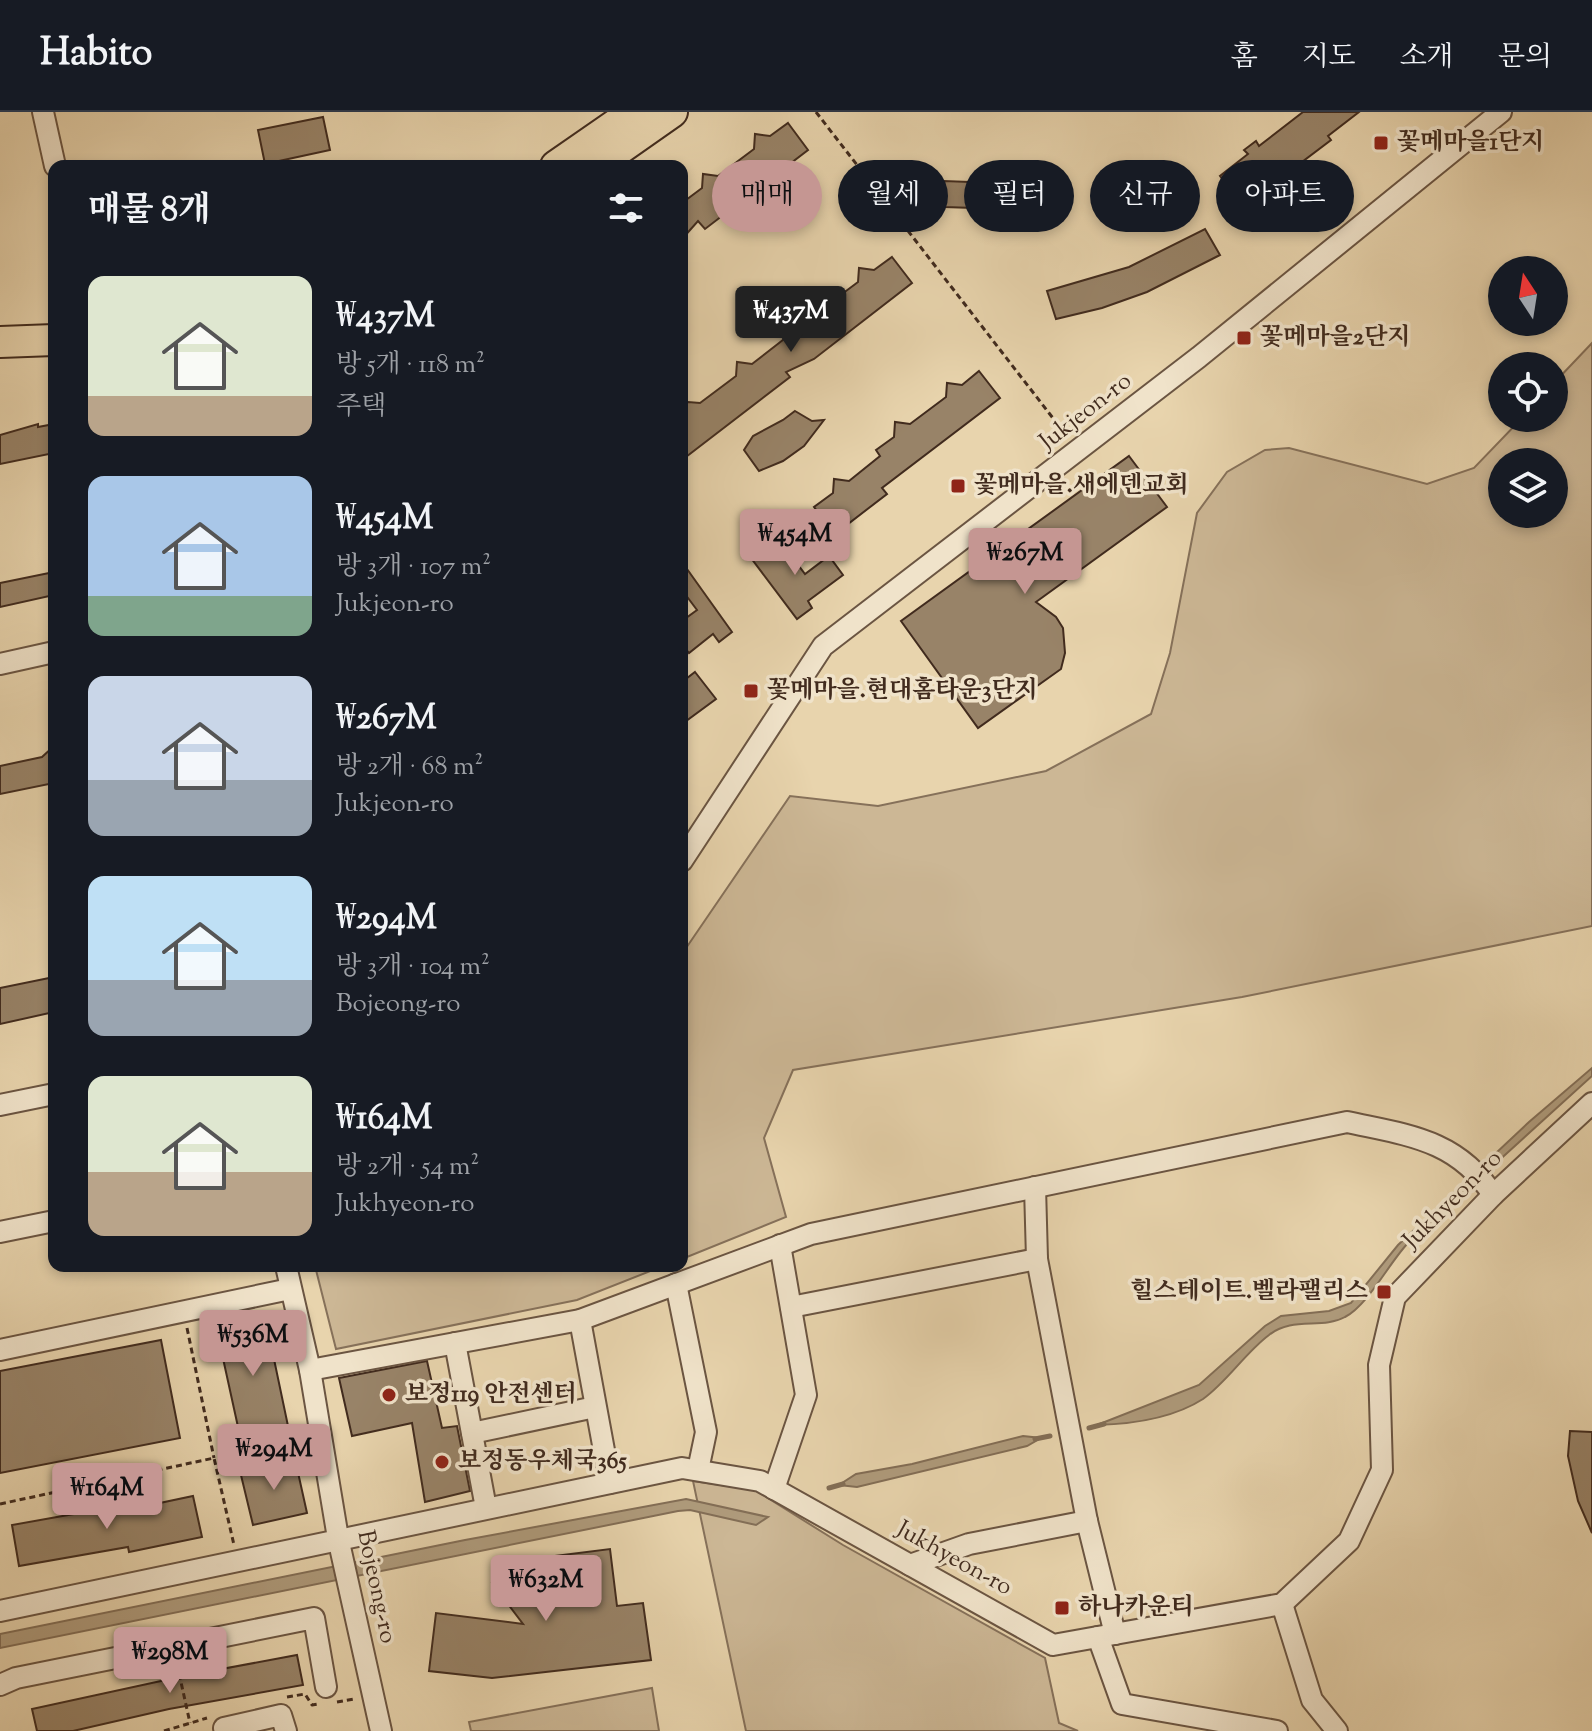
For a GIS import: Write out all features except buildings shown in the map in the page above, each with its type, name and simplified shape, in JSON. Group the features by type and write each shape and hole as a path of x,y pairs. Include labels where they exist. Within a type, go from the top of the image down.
{"highway":[{"path":"565,160 634,112"},
{"path":"604,160 672,112"},
{"path":"0,342 48,350"},
{"path":"0,360 48,350"}],"street":[{"path":"43,112 54,160"},
{"name":"Jukjeon-ro","path":"688,852 823,646 1199,357 1501,112"},
{"path":"0,664 48,653"},
{"path":"0,1105 48,1095"},
{"name":"Jukhyeon-ro","path":"0,1611 237,1559 340,1548 486,1508 682,1468 760,1481 1053,1645 1282,1604 1349,1541 1382,1470 1379,1365 1395,1297 1483,1181 1592,1103"},
{"path":"310,1370 580,1320 811,1234 1347,1122 1431,1141 1483,1181"},
{"path":"1035,1187 1037,1259 1122,1704 1277,1731"},
{"path":"0,1232 48,1222"},
{"path":"774,1489 806,1395 780,1245"},
{"path":"791,1307 1037,1259"},
{"name":"Bojeong-ro","path":"287,1272 310,1370 340,1548 381,1731"},
{"path":"676,1284 706,1432 698,1470"},
{"path":"0,1350 290,1289"},
{"path":"580,1320 610,1483"},
{"path":"455,1343 486,1508"},
{"path":"472,1433 595,1407"},
{"path":"910,1565 969,1544 1087,1521"},
{"path":"1282,1604 1312,1700 1328,1730"},
{"path":"0,1685 16,1678 314,1618 326,1687"},
{"path":"225,1731 224,1728 281,1715 286,1731"}],"path":[{"path":"816,112 1078,451"},
{"path":"183,1313 237,1559"},
{"path":"0,1504 214,1458"},
{"path":"174,1646 190,1723"}],"shaded area":[{"path":"1592,343 1592,926 1242,997 793,1070 764,1138 786,1217 688,1257 688,945 790,796 878,806 1046,771 1151,714 1170,653 1197,513 1227,472 1265,450 1289,448 1427,484 1474,468 1488,453 1488,528 1568,528 1568,448 1493,448 1509,432 1568,432 1568,368"},
{"path":"1592,1068 1592,1076 1408,1243 1354,1311 1336,1321 1278,1329 1260,1342 1212,1392 1191,1406 1152,1419 1097,1425 1199,1385 1265,1326 1281,1316 1329,1311 1351,1303 1398,1245 1529,1122"},
{"path":"317,1272 648,1272 577,1300 336,1349"},
{"path":"1023,1436 1041,1438 1027,1446 857,1487 839,1485 856,1474 912,1464"},
{"path":"693,1481 755,1490 843,1545 1045,1658 1059,1723 1078,1731 746,1731"},
{"path":"686,1499 768,1517 756,1525 690,1510 678,1511 0,1648 0,1634 465,1540"},
{"path":"652,1688 659,1731 471,1731 469,1722"}],"waterway":[{"path":"1089,1428 1104,1424"},
{"path":"1035,1439 1050,1436"},
{"path":"829,1488 843,1484"}],"place":[{"name":"꽃메마을1단지","path":"1381,143"},
{"name":"꽃메마을2단지","path":"1244,338"},
{"name":"꽃메마을.새에덴교회","path":"958,486"},
{"name":"꽃메마을.현대홈타운3단지","path":"751,691"},
{"name":"힐스테이트.벨라팰리스","path":"1384,1292"},
{"name":"보정119 안전센터","path":"389,1395"},
{"name":"보정동우체국365","path":"442,1462"},
{"name":"하나카운티","path":"1062,1608"}]}
